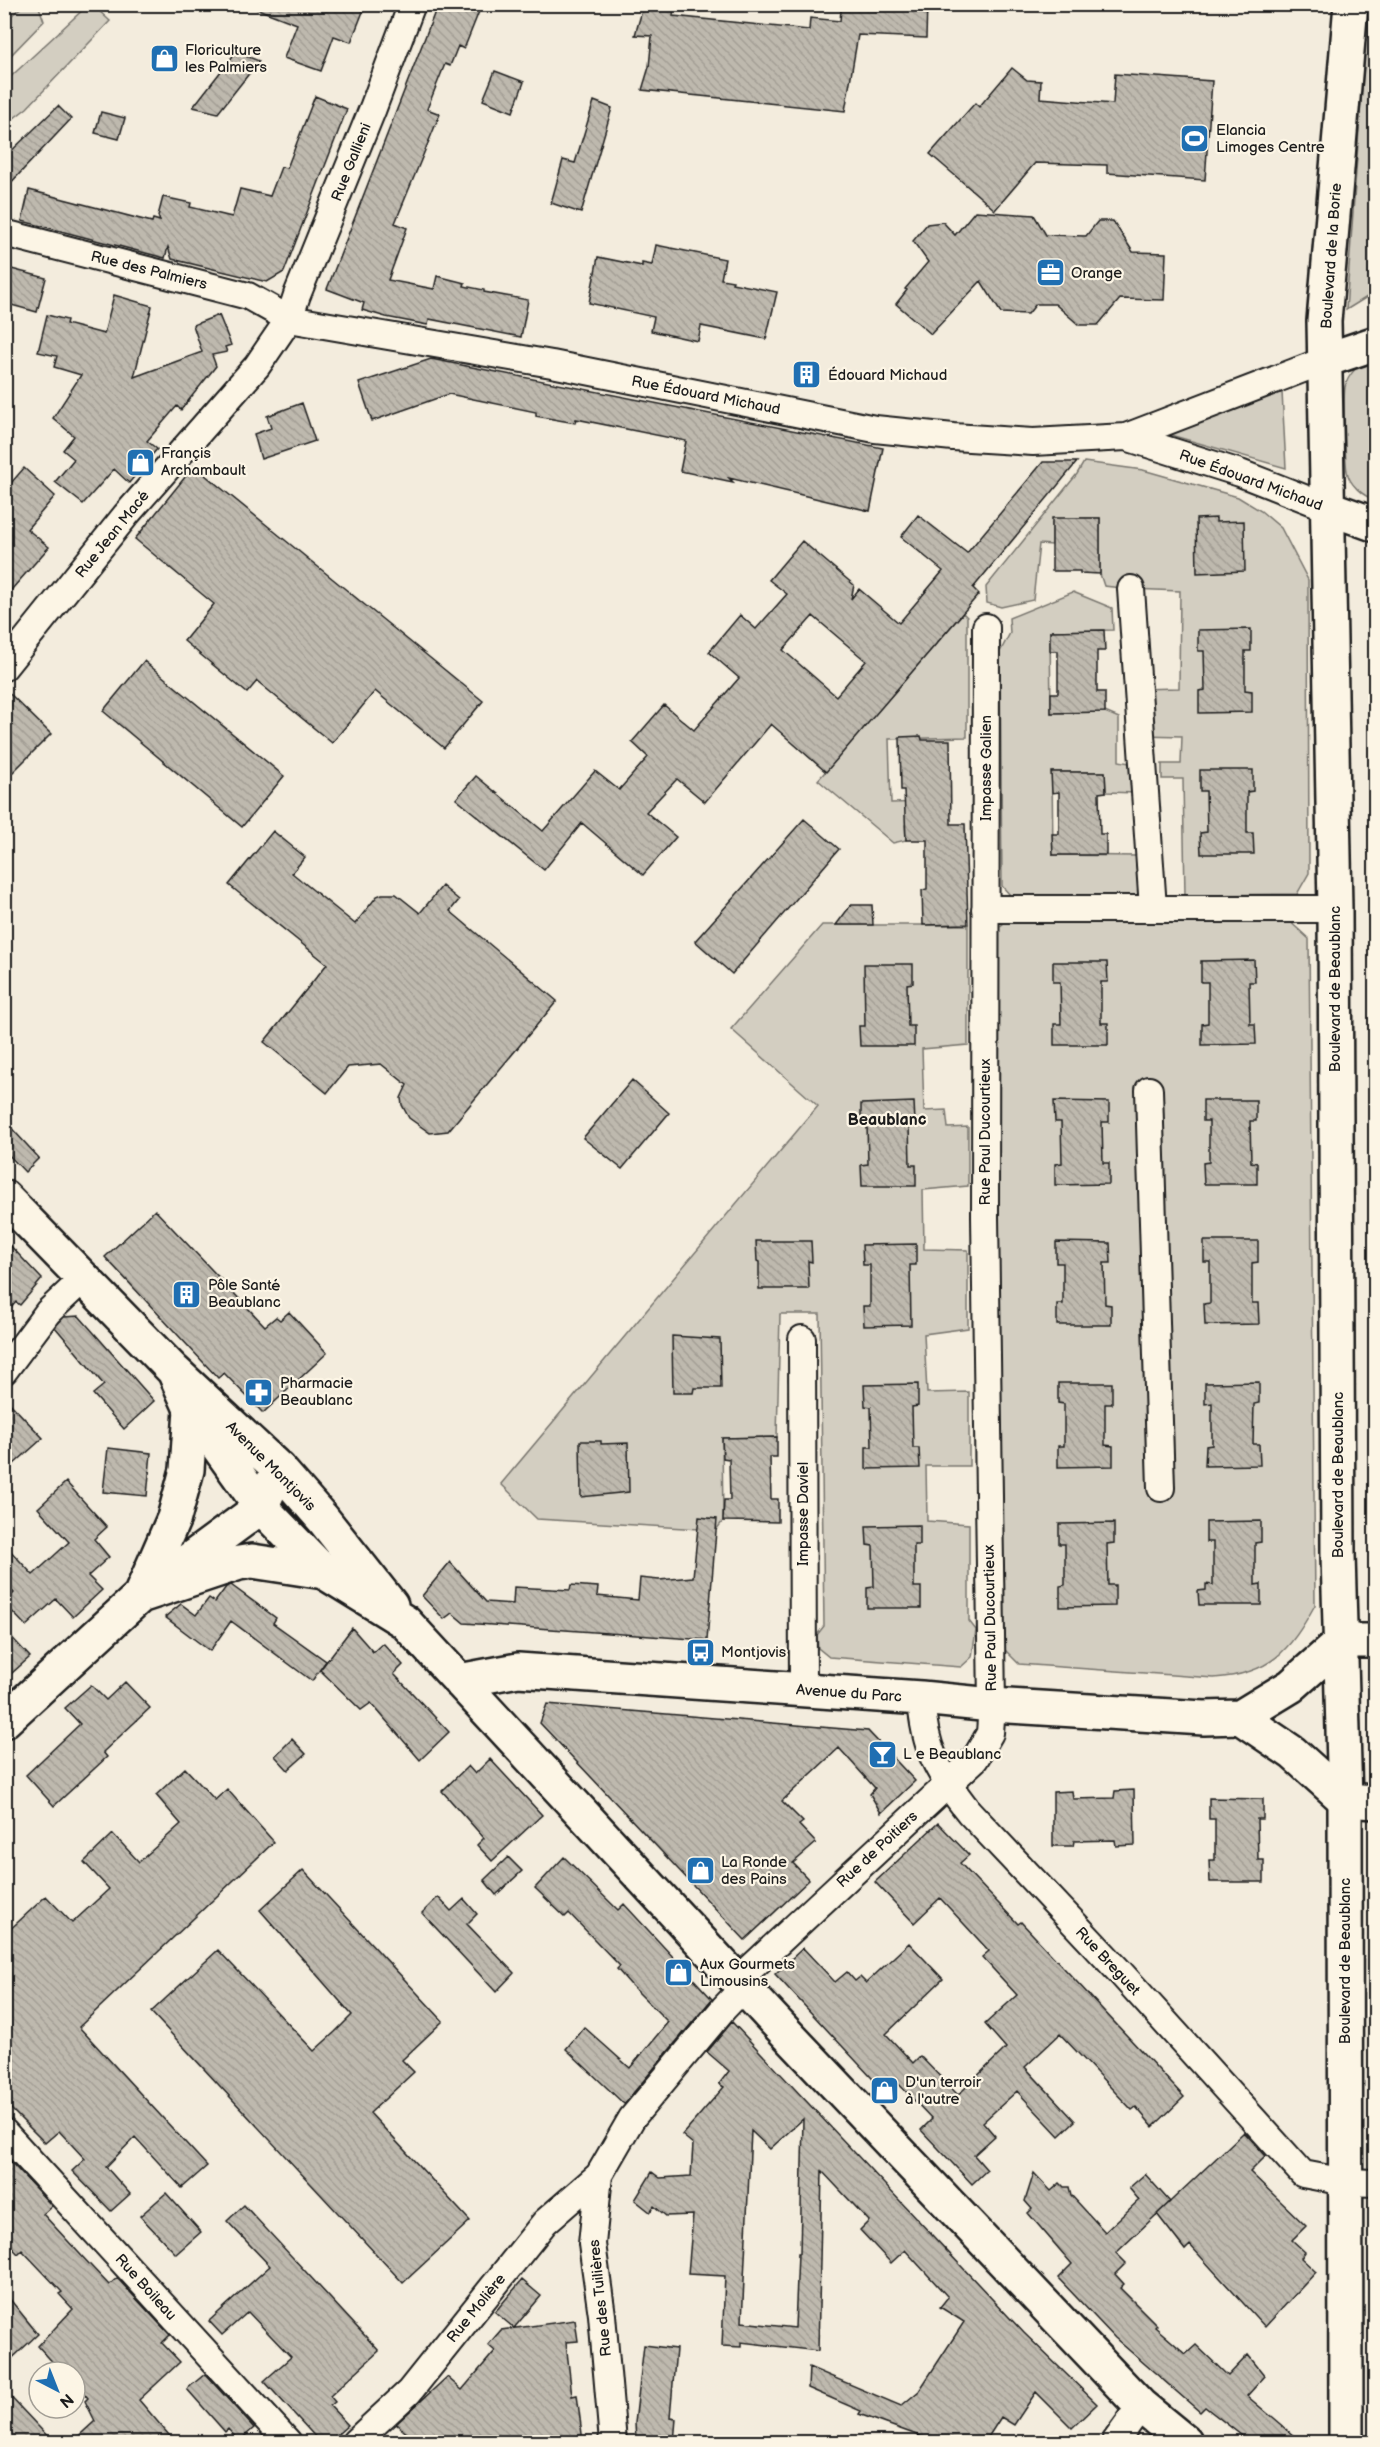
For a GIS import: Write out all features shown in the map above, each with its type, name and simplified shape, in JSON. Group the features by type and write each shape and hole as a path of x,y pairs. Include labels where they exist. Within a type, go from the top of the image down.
{"main road":[{"name":"Boulevard de la Borie","path":"1329,508 1324,321 1351,4"},
{"path":"1326,360 1376,343"},
{"name":"Rue Édouard Michaud","path":"1329,508 1376,525"},
{"name":"Boulevard de Beaublanc","path":"1329,508 1335,909 1338,1555 1342,1641 1360,1801 1360,2182 1346,2442"},
{"name":"Avenue Montjovis","path":"4,1197 174,1371 279,1469 323,1519 405,1622"},
{"name":"Avenue Montjovis","path":"174,1371 191,1409 253,1497 324,1572"},
{"path":"140,1596 177,1508 189,1460 191,1409"},
{"path":"4,1721 140,1596 253,1497 279,1469"},
{"path":"140,1596 239,1563 252,1561 324,1572 405,1622 741,1984 1141,2406 1185,2442"},
{"path":"1342,1641 1376,1641"},
{"name":"Avenue du Parc","path":"459,1681 518,1670 992,1705 1204,1718 1240,1717 1292,1686 1342,1641"},
{"path":"1240,1717 1360,1801"}],"street":[{"name":"Rue Gallieni","path":"289,319 412,4"},
{"name":"Rue des Palmiers","path":"4,233 248,296 289,319"},
{"name":"Rue Édouard Michaud","path":"289,319 552,364 875,429 1033,442 1126,437 1326,360"},
{"name":"Rue Jean Macé","path":"4,666 126,515 257,366 289,319"},
{"name":"Rue Édouard Michaud","path":"1126,437 1240,472 1329,508"},
{"path":"1131,589 1153,908"},
{"name":"Impasse Galien","path":"985,909 987,861 986,627"},
{"path":"985,909 1335,909"},
{"name":"Rue Paul Ducourtieux","path":"985,909 985,1217 992,1705"},
{"path":"1149,1090 1161,1488"},
{"path":"4,1371 48,1312 83,1279"},
{"name":"Impasse Daviel","path":"802,1338 803,1690"},
{"name":"Rue Breguet","path":"921,1698 923,1721 933,1759 947,1784 969,1812 1118,1970 1303,2174 1360,2182"},
{"name":"Rue de Poitiers","path":"741,1984 975,1759 990,1733 992,1705"},
{"name":"Rue des Tuilières","path":"613,2442 602,2315 591,2244 599,2175 632,2118 741,1984"},
{"name":"Rue Boileau","path":"4,2132 288,2442"},
{"name":"Rue Molière","path":"355,2442 409,2392 545,2222 599,2175"},
{"path":"1115,2442 1141,2406"}],"shaded area":[{"path":"38,4 44,21 10,56 6,20 24,5"},
{"path":"88,5 101,5 97,9 110,21 27,108 5,125 5,82"},
{"path":"1367,18 1376,19 1375,292 1346,310"},
{"path":"1368,358 1375,359 1375,499 1361,493 1348,476 1344,416 1346,382 1357,367"},
{"path":"1282,392 1286,468 1160,432"},
{"path":"1084,462 1143,470 1238,497 1261,511 1281,528 1308,580 1309,873 1297,894 1185,895 1183,779 1162,779 1162,764 1181,764 1182,736 1142,735 1139,689 1179,688 1180,591 1104,586 1100,574 1100,518 1079,518 1052,523 1052,545 1039,544 1033,600 1001,607 987,603 986,587 1077,474"},
{"path":"1073,592 1112,608 1113,630 1050,631 1051,713 1105,712 1119,718 1119,761 1134,764 1137,793 1106,792 1105,772 1052,772 1053,855 1137,856 1139,896 1023,896 1010,895 1002,886 1000,652 1010,633 1009,618"},
{"path":"963,613 967,617 967,737 889,739 891,803 928,802 905,825 906,840 893,843 818,780"},
{"path":"1286,918 1309,939 1315,1605 1296,1636 1276,1658 1250,1672 1233,1676 1214,1678 1019,1664 1003,1648 995,931 1004,923"},
{"path":"822,925 968,925 968,1045 922,1049 924,1111 946,1110 948,1128 968,1127 968,1186 923,1190 924,1249 968,1250 968,1328 924,1334 927,1393 969,1392 969,1466 926,1466 927,1521 969,1524 969,1621 976,1630 972,1657 961,1667 829,1657 818,1648 817,1635 824,1626 820,1314 780,1314 777,1437 722,1438 723,1521 716,1530 537,1519 501,1484 818,1106 731,1029"}],"building":[{"path":"252,4 366,4 351,42 334,36 321,71 284,58 297,24 252,7"},
{"path":"438,4 482,4 464,49 458,46 450,66 445,64 427,109 440,114 395,223 407,228 388,280 434,289 437,276 465,283 464,286 484,290 484,292 528,300 521,337 429,319 428,325 386,317 362,310 364,303 327,289"},
{"path":"644,4 674,4 673,16 809,30 810,18 840,21 841,10 847,10 847,4 927,4 926,38 858,35 845,111 642,90 649,67 652,36 635,35"},
{"path":"236,52 259,61 218,113 193,107"},
{"path":"1012,68 1027,80 1041,81 1040,98 1113,104 1115,74 1212,81 1205,180 1107,173 1107,165 1035,163 995,210 930,154 975,103 979,107"},
{"path":"495,71 524,82 513,112 483,100"},
{"path":"315,96 347,109 284,272 267,282 172,259 168,247 165,258 22,221 29,190 152,222 153,219 160,221 158,216 163,197 191,203 190,207 232,217 240,189 270,196 281,167 287,168"},
{"path":"594,101 612,108 581,213 551,203 563,160 575,163"},
{"path":"58,106 71,119 4,190 4,158"},
{"path":"101,112 125,118 119,139 95,133"},
{"name":"Orange","path":"975,211 1034,215 1046,235 1086,236 1098,221 1113,221 1133,252 1166,253 1164,300 1120,299 1098,325 1079,325 1055,304 1036,304 1028,314 1001,313 981,281 931,334 896,304 907,290 905,289 928,262 913,241 927,224 943,222 955,235"},
{"path":"656,245 725,259 721,279 777,292 766,339 701,326 698,341 651,331 654,317 589,303 598,257 642,266 642,263 652,265"},
{"path":"4,267 46,278 37,312 4,303"},
{"path":"114,295 152,306 134,377 202,352 193,325 219,315 231,345 225,347 227,352 212,355 216,366 181,410 177,406 147,441 157,449 129,483 114,469 83,504 55,482 74,459 63,450 74,436 53,418 81,375 54,367 57,356 38,352 47,315 67,320 66,324 104,334"},
{"path":"431,359 883,448 870,511 729,478 733,482 680,471 686,441 576,419 575,423 536,416 536,412 449,394 372,421 359,383"},
{"path":"302,403 315,441 261,459 254,434 271,428 267,416"},
{"path":"1043,462 1077,462 973,588 979,594 826,772 771,724 705,802 677,779 646,812 676,837 643,875 582,823 544,870 456,799 476,776 543,831 595,771 619,790 648,757 632,742 664,705 694,730 739,678 709,652 740,615 756,629 787,594 769,580 802,541 854,585 851,599 859,589 899,623 943,571 901,537 918,515 967,553","holes":["813,616 866,661 836,696 783,650"]},
{"path":"194,466 483,701 444,748 375,691 332,743 257,681 247,693 184,641 214,604 135,539"},
{"path":"24,468 55,496 27,529 49,547 4,598 4,491"},
{"path":"1052,518 1100,518 1100,574 1052,571"},
{"path":"1216,518 1216,522 1244,521 1245,571 1197,573 1196,519"},
{"path":"1251,629 1251,651 1245,651 1245,690 1252,691 1252,712 1199,713 1199,691 1205,690 1204,651 1198,651 1198,630"},
{"path":"1104,630 1105,651 1097,651 1097,692 1105,692 1105,712 1051,713 1051,693 1058,693 1058,651 1050,651 1050,631"},
{"path":"144,661 284,776 242,827 103,711"},
{"path":"4,688 51,734 4,781"},
{"path":"921,736 922,740 950,740 951,824 965,824 968,924 923,925 922,890 927,889 927,840 906,840 904,790 901,790 900,737"},
{"path":"1200,770 1253,770 1253,791 1247,792 1247,833 1253,833 1254,854 1201,854 1200,833 1207,832 1206,791 1200,791"},
{"path":"1051,772 1105,772 1106,792 1099,793 1100,834 1106,834 1106,855 1053,855 1052,834 1059,834 1059,792 1052,793"},
{"path":"804,819 839,849 732,974 695,941"},
{"path":"273,831 305,857 292,873 355,924 377,896 396,894 420,913 442,886 459,900 450,911 557,1001 448,1131 430,1133 409,1118 401,1098 407,1085 381,1064 348,1067 327,1093 264,1042 327,964 229,885"},
{"path":"851,905 872,905 873,925 836,925"},
{"path":"1254,960 1255,982 1249,982 1250,1024 1255,1024 1256,1044 1202,1045 1202,1024 1208,1023 1208,982 1201,982 1201,961"},
{"path":"1053,962 1107,962 1108,982 1101,982 1101,1023 1108,1023 1108,1045 1054,1045 1054,1024 1061,1024 1060,982 1053,982"},
{"path":"864,964 913,964 913,983 907,984 908,1026 914,1026 914,1046 860,1046 859,1026 865,1026"},
{"path":"632,1080 669,1113 622,1169 583,1138"},
{"path":"1203,1100 1256,1100 1256,1121 1250,1121 1251,1162 1257,1163 1257,1184 1204,1184 1203,1163 1209,1162 1209,1121 1203,1121"},
{"path":"1054,1101 1109,1102 1109,1122 1102,1122 1103,1163 1109,1163 1109,1184 1055,1185 1055,1164 1062,1163 1061,1122 1055,1122"},
{"path":"914,1102 915,1123 909,1124 910,1165 916,1165 916,1186 862,1186 861,1165 868,1164 867,1124 861,1124 861,1104"},
{"path":"4,1120 39,1158 25,1172 4,1150"},
{"name":"Pôle Santé Beaublanc","path":"155,1210 265,1326 276,1317 280,1320 289,1312 327,1353 263,1413 224,1373 218,1378 105,1257"},
{"path":"4,1239 42,1279 20,1305 16,1302 4,1316"},
{"path":"756,1241 811,1241 812,1262 808,1261 809,1289 759,1289"},
{"path":"1204,1241 1258,1241 1258,1262 1252,1263 1252,1303 1258,1303 1259,1324 1205,1325 1204,1304 1210,1303 1210,1262 1204,1262"},
{"path":"1056,1242 1110,1243 1111,1263 1104,1263 1105,1304 1111,1305 1111,1325 1057,1325 1057,1304 1063,1304 1063,1263 1056,1263"},
{"path":"916,1244 916,1265 910,1265 911,1325 864,1326 863,1306 870,1306 870,1265 863,1265 862,1245"},
{"path":"79,1316 154,1401 124,1429 93,1394 104,1385 55,1327 64,1317"},
{"path":"672,1336 720,1339 721,1388 694,1388 693,1393 673,1393"},
{"path":"1259,1382 1259,1403 1254,1404 1253,1444 1259,1444 1260,1465 1205,1466 1206,1446 1212,1445 1212,1403 1205,1404 1205,1383"},
{"path":"1058,1383 1112,1383 1112,1404 1105,1404 1105,1445 1113,1446 1113,1466 1058,1467 1058,1446 1064,1446 1064,1404 1058,1403"},
{"path":"918,1384 918,1406 912,1407 913,1448 919,1448 920,1468 866,1469 866,1447 872,1447 871,1407 865,1406 864,1385"},
{"path":"4,1397 43,1438 14,1464 4,1454"},
{"path":"777,1437 777,1457 770,1457 771,1499 778,1499 778,1522 723,1521 724,1500 730,1500 729,1459 723,1458 722,1438"},
{"path":"580,1441 601,1441 601,1444 628,1443 629,1492 581,1497"},
{"path":"108,1448 151,1453 147,1496 103,1492"},
{"path":"66,1482 107,1527 94,1539 109,1557 88,1576 102,1590 73,1617 56,1599 26,1626 4,1603 14,1593 4,1583 4,1544 33,1575 69,1542 38,1508"},
{"path":"699,1517 717,1519 707,1640 464,1623 452,1613 444,1619 422,1596 450,1562 486,1602 513,1604 514,1587 570,1590 571,1585 598,1587 597,1596 638,1600 640,1578 659,1580 693,1577"},
{"path":"1261,1521 1261,1542 1255,1543 1255,1585 1261,1584 1261,1605 1199,1605 1198,1591 1206,1590 1206,1584 1213,1585 1213,1542 1206,1542 1206,1522"},
{"path":"1114,1523 1114,1543 1107,1544 1108,1585 1115,1585 1115,1606 1060,1607 1060,1586 1065,1585 1065,1544 1059,1544 1059,1524"},
{"path":"920,1525 920,1545 914,1545 914,1587 921,1587 921,1608 867,1608 867,1588 874,1587 873,1546 867,1545 866,1526"},
{"path":"231,1585 276,1618 273,1623 326,1661 312,1681 231,1621 210,1651 165,1617 181,1604 196,1615 209,1598 215,1602 226,1587"},
{"path":"352,1628 373,1652 383,1643 403,1665 394,1674 449,1732 420,1760 371,1703 361,1710 320,1670"},
{"path":"4,1629 30,1657 4,1680"},
{"path":"125,1682 150,1708 103,1752 107,1757 54,1806 26,1775 80,1724 65,1708 91,1685 106,1700"},
{"path":"547,1704 868,1731 915,1781 881,1813 870,1794 875,1788 839,1748 782,1801 803,1822 799,1825 816,1843 793,1863 809,1880 745,1940 540,1723"},
{"path":"292,1739 306,1754 288,1770 275,1756"},
{"path":"490,1759 542,1815 492,1861 477,1845 484,1838 442,1791 468,1766 475,1774"},
{"path":"185,1768 215,1800 227,1789 274,1842 79,2027 207,2166 182,2188 135,2137 106,2167 130,2194 111,2211 72,2171 85,2159 59,2131 45,2143 4,2102 4,1935 46,1896 72,1923 109,1889 84,1862 113,1834 139,1862 181,1824 156,1795"},
{"path":"1134,1790 1135,1845 1116,1846 1115,1840 1074,1841 1073,1846 1053,1846 1053,1792 1072,1791 1073,1799 1114,1798 1115,1791"},
{"path":"1209,1798 1263,1799 1263,1819 1257,1819 1258,1860 1264,1860 1264,1882 1210,1882 1209,1860 1215,1860 1215,1819 1209,1819"},
{"path":"938,1823 969,1855 960,1863 1018,1924 1021,1922 1184,2097 1153,2127 1136,2107 1132,2110 1060,2034 1025,2067 1075,2121 1059,2136 1017,2091 983,2122 995,2136 974,2155 987,2170 972,2184 921,2130 932,2119 895,2080 884,2091 775,1974 803,1948 835,1982 847,1972 855,1981 860,1977 866,1983 909,1943 943,1979 886,2034 913,2063 920,2056 958,2095 1006,2048 985,2024 1017,1995 982,1957 989,1951 940,1898 914,1923 875,1882"},
{"path":"508,1857 522,1871 496,1895 484,1880"},
{"path":"564,1857 618,1910 624,1904 712,1999 624,2104 566,2049 584,2027 630,2068 668,2022 631,1985 617,1969 620,1966 569,1913 565,1917 535,1888"},
{"path":"303,1870 443,2021 402,2060 414,2072 370,2113 470,2221 403,2283 151,2012 218,1950 314,2051 335,2032 352,2015 260,1910"},
{"path":"438,1897 451,1911 464,1899 477,1914 467,1924 514,1973 496,1992 422,1913"},
{"path":"732,2022 1024,2333 1097,2404 1072,2428 1036,2392 1014,2425 1001,2417 985,2442 936,2442 859,2414 861,2411 808,2388 809,2367 901,2406 919,2391 964,2322 940,2307 948,2297 905,2250 891,2263 860,2230 869,2221 822,2171 818,2351 741,2342 741,2347 722,2346 725,2276 688,2274 693,2215 666,2216 654,2206 650,2212 635,2200 652,2172 660,2178 691,2176 693,2144 682,2135 724,2087 719,2084 729,2071 707,2052","holes":["803,2119 800,2253 798,2253 795,2328 742,2322 751,2131 770,2149"]},
{"path":"1244,2132 1266,2156 1250,2172 1306,2226 1292,2240 1305,2252 1301,2258 1316,2272 1265,2327 1190,2245 1185,2250 1157,2214"},
{"path":"4,2155 52,2206 43,2214 109,2285 117,2278 170,2335 162,2343 180,2362 139,2400 175,2442 72,2442 95,2421 87,2405 87,2360 51,2360 38,2346 73,2309 59,2294 62,2292 22,2250 18,2254 4,2239"},
{"path":"1034,2173 1051,2191 1060,2183 1064,2187 1069,2187 1071,2195 1105,2232 1139,2200 1129,2188 1145,2174 1170,2202 1116,2253 1126,2263 1115,2274 1124,2284 1120,2288 1157,2325 1155,2327 1186,2354 1196,2345 1228,2376 1248,2355 1265,2376 1247,2396 1301,2442 1250,2442 1205,2407 1200,2412 1115,2338 1058,2278 1072,2264 1028,2213 1032,2209 1025,2201"},
{"path":"166,2193 201,2232 176,2254 140,2216"},
{"path":"244,2205 379,2351 330,2396 335,2402 330,2406 348,2425 329,2442 320,2442 264,2381 291,2357 248,2312 222,2335 209,2321 270,2266 227,2221"},
{"path":"522,2280 541,2296 514,2328 495,2312"},
{"path":"4,2292 38,2334 4,2366"},
{"path":"575,2320 578,2341 566,2342 572,2396 577,2395 583,2442 417,2442 396,2424 447,2377 462,2390 495,2351 488,2345 501,2330"},
{"path":"644,2345 676,2349 670,2418 676,2419 674,2442 636,2439 635,2423"},
{"path":"205,2374 254,2428 239,2441 228,2429 225,2432 187,2389"},
{"path":"4,2390 27,2414 27,2420 32,2420 53,2442 4,2442"}],"place":[{"name":"Floriculture les Palmiers","path":"164,59"},
{"name":"Elancia Limoges Centre","path":"1195,139"},
{"name":"Orange","path":"1050,273"},
{"name":"Édouard Michaud","path":"807,375"},
{"name":"Françis Archambault","path":"140,462"},
{"name":"Pôle Santé Beaublanc","path":"187,1294"},
{"name":"Pharmacie Beaublanc","path":"259,1392"},
{"name":"Montjovis","path":"700,1652"},
{"name":"L e Beaublanc","path":"882,1754"},
{"name":"La Ronde des Pains","path":"700,1871"},
{"name":"Aux Gourmets Limousins","path":"679,1973"},
{"name":"D'un terroir à l'autre","path":"884,2091"}],"district":[{"name":"Beaublanc","path":"887,1119"}]}
